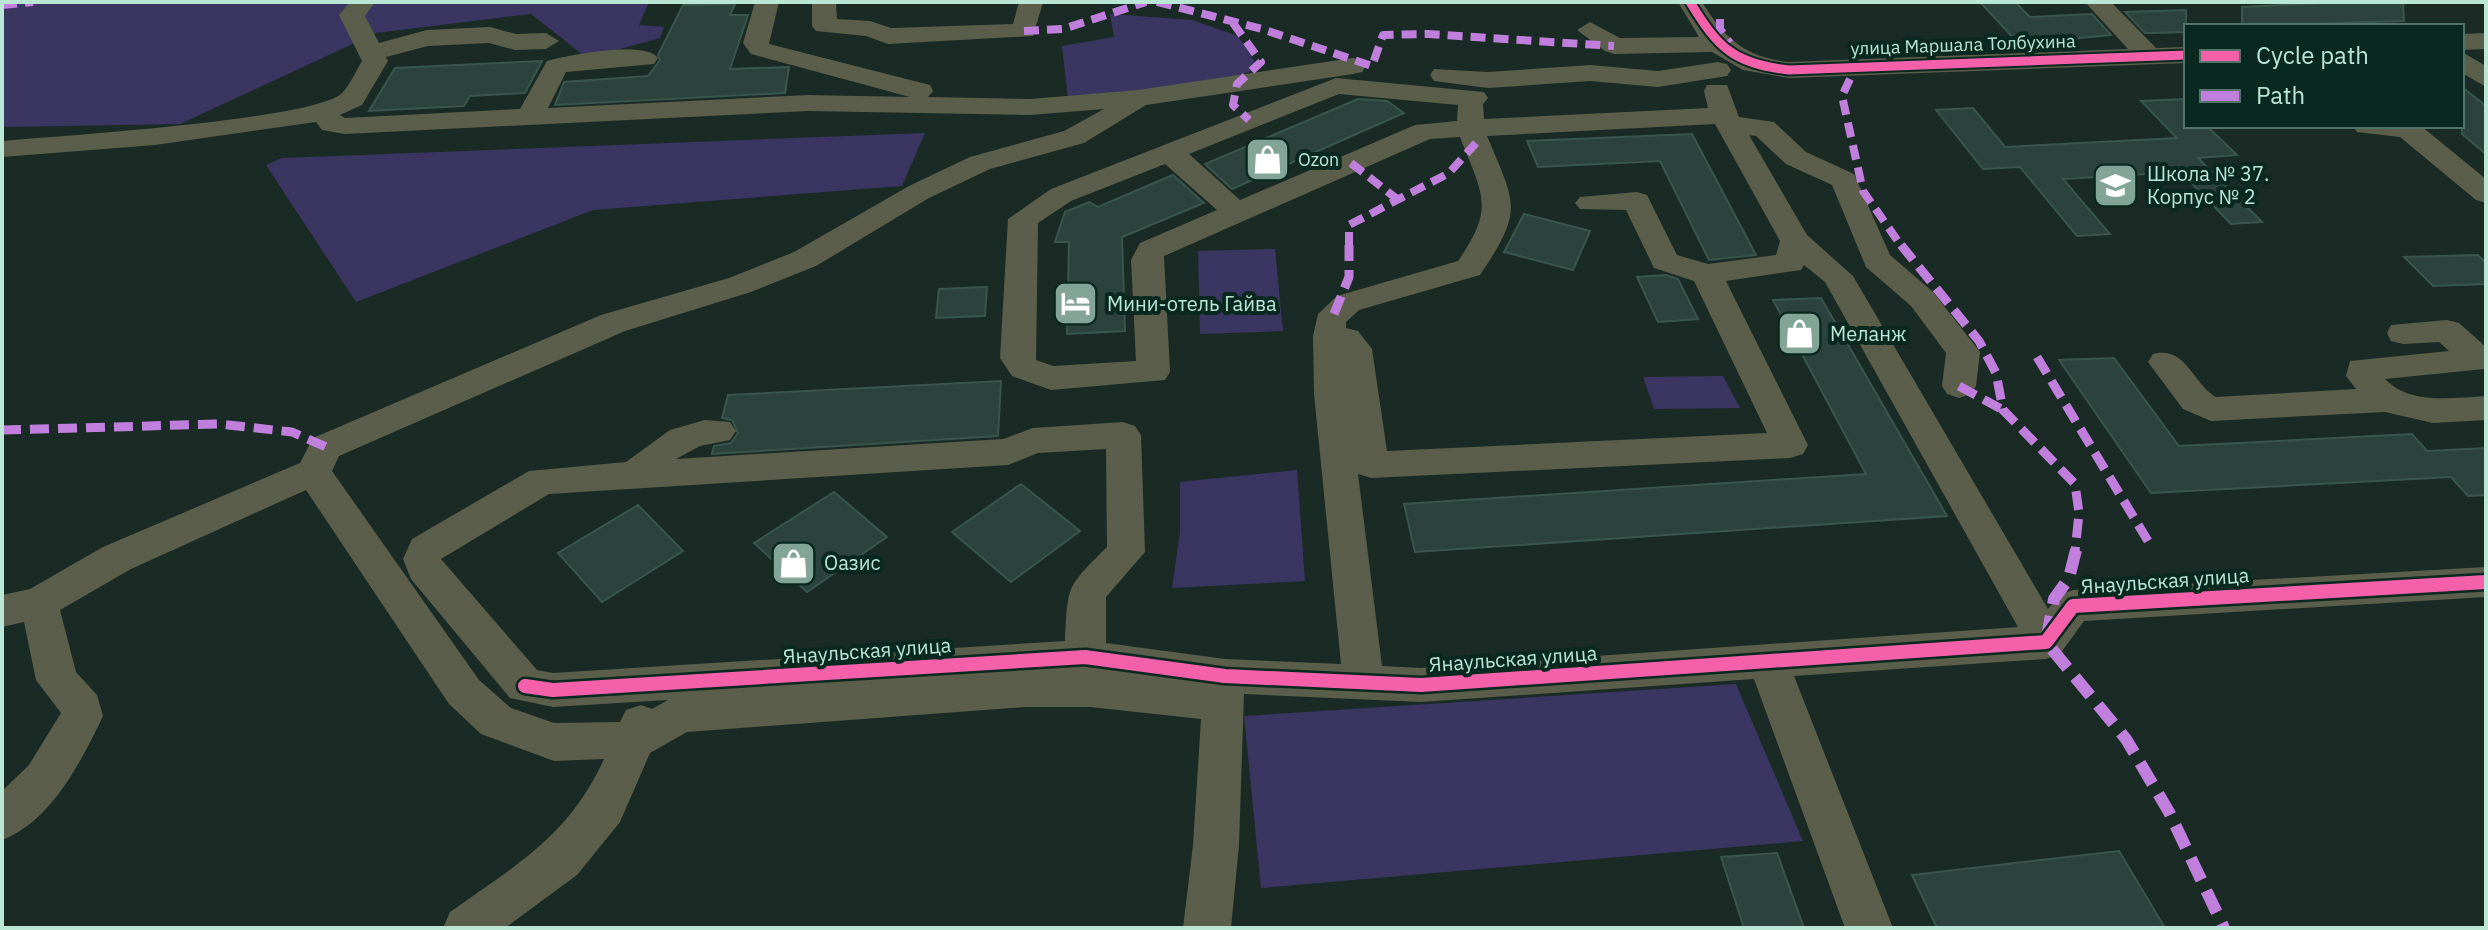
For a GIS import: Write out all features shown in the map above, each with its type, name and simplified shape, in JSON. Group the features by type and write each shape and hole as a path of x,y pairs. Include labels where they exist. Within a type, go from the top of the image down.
{"street":[{"path":"2,149 155,137 323,113 358,92 375,61 352,15 363,2"},
{"path":"767,2 756,43 760,49 978,105 1018,127 1037,148"},
{"path":"824,2 825,26 870,29 888,36 1024,31 1031,2"},
{"path":"1695,11 1720,19 1721,2"},
{"path":"2097,2 2149,56"},
{"path":"1695,11 1725,59 1717,92 1727,120 1795,241 1837,276 2010,574 2046,642"},
{"path":"1590,30 1614,46 1725,59"},
{"path":"371,53 438,37 490,35 515,42 546,41"},
{"path":"2468,62 2486,41"},
{"path":"1590,73 1614,46"},
{"name":"улица Маршала Толбухина","path":"1725,59 1789,70 2184,55"},
{"path":"529,117 556,67 576,61 645,58"},
{"path":"1725,59 1658,79 1590,73 1530,80 1477,102 1425,131 1236,212 1148,254 1153,372 1051,378 1024,368 1017,358 1023,219 1061,195 1336,86 1477,102 1727,120 1764,128 1796,158 1844,180 1877,260 1922,299 1963,352 1959,386"},
{"path":"323,113 332,124 345,126 808,103 1030,107 1138,98 1327,67 1372,66 1477,102"},
{"path":"2,820 44,779 82,716 82,708 57,680 20,607 117,558 313,472 326,447 613,323 740,285 805,259 919,192 980,163 1037,148 1097,125 1138,98"},
{"path":"1363,682 1331,394 1329,336 1334,314 1348,303 1469,268 1485,245 1497,220 1498,197 1477,102"},
{"path":"2394,128 2408,129 2486,194"},
{"path":"1169,152 1236,212"},
{"path":"1590,203 1637,201 1665,261 1707,274 1790,263 1795,241"},
{"path":"1329,336 1346,339 1355,349 1371,465 1790,445 1707,274"},
{"path":"2385,400 2363,376 2362,369 2472,361 2476,357 2452,333 2403,333"},
{"path":"2165,362 2195,400 2211,409 2385,400 2433,411 2486,408"},
{"path":"636,474 669,443 695,432 718,431"},
{"path":"464,692 516,678 425,568 422,559 425,549 528,485 556,479 1008,452 1033,441 1123,435 1126,552 1087,592 1085,657"},
{"path":"313,472 464,692 496,721 554,742 634,740 680,714 1025,690 1224,690 1216,845 1207,928"},
{"name":"Янаульская улица","path":"516,678 553,690 1085,657 1224,690 1363,682 1421,685 2046,642 2073,606 2486,582"},
{"path":"1768,662 1869,928"},
{"path":"467,928 561,860 604,808 657,684"}],"shaded area":[{"path":"2,2 649,2 639,25 664,27 660,38 587,58 531,14 376,33 180,124 2,127"},
{"path":"1110,14 1192,20 1238,36 1259,68 1230,79 1068,99 1062,46 1114,37"},
{"path":"925,133 902,186 593,210 356,302 266,165 282,158"},
{"path":"1275,249 1283,331 1200,334 1198,251"},
{"path":"1723,376 1740,408 1654,409 1643,377"},
{"path":"1297,470 1305,581 1172,588 1180,532 1180,482"},
{"path":"1736,684 1803,841 1261,888 1244,716"}],"building":[{"path":"1980,2 2015,2 2030,17 2092,14 2111,35 2019,44"},
{"path":"2403,2 2404,21 2242,24 2242,7"},
{"path":"735,4 730,15 748,15 730,69 789,67 785,93 555,105 564,82 648,76 660,60 658,55 683,5"},
{"path":"2186,10 2184,32 2145,33 2125,12"},
{"path":"542,61 525,93 470,96 464,106 369,111 395,68"},
{"path":"2464,89 2486,106 2486,154 2462,134"},
{"path":"1358,99 1387,101 1404,113 1232,189 1205,164"},
{"path":"2184,99 2184,128 2209,128 2237,155 2198,158 2262,222 2231,224 2181,172 2063,179 2110,234 2077,236 2020,167 1983,169 1936,110 1973,108 2005,147 2177,138 2141,101"},
{"path":"1692,134 1756,255 1709,260 1660,161 1538,167 1527,141"},
{"path":"1173,175 1204,203 1122,237 1125,331 1067,334 1069,242 1055,242 1065,212 1089,202 1098,207"},
{"path":"1524,214 1590,231 1573,270 1504,252"},
{"path":"2478,255 2486,263 2486,284 2433,286 2404,257"},
{"path":"1666,275 1678,279 1698,319 1658,322 1637,277"},
{"path":"987,287 985,316 936,318 939,289"},
{"path":"1821,298 1947,516 1415,552 1404,504 1866,474 1773,300"},
{"path":"2114,358 2179,446 2412,434 2427,451 2486,448 2486,495 2468,496 2451,477 2151,493 2059,360"},
{"path":"1001,381 998,436 712,454 714,446 731,443 738,433 732,420 722,418 728,395"},
{"path":"1021,484 1080,531 1011,582 952,532"},
{"path":"834,492 887,537 807,592 754,543"},
{"path":"638,505 683,551 602,602 558,553"},
{"path":"2119,851 2165,928 1937,928 1912,875"},
{"path":"1777,853 1804,928 1744,928 1721,857"}],"marked path":[{"path":"2,5 33,2"},
{"path":"1024,31 1063,29 1146,2"},
{"path":"1157,2 1201,16 1262,29 1372,66 1383,35 1428,34 1614,46"},
{"path":"1720,19 1720,29 1730,43"},
{"path":"1233,23 1261,62 1237,84 1233,105 1249,120"},
{"path":"1850,79 1842,96 1863,191 1896,239 1979,341 1996,373 2003,410 2075,484 2079,513 2077,545 2069,578 2054,599 2046,642 2126,739 2169,812 2224,928"},
{"path":"1334,314 1349,277 1349,225 1449,173 1476,143"},
{"path":"1351,163 1397,199"},
{"path":"2037,357 2148,541"},
{"path":"1959,386 2003,410"},
{"path":"2,430 219,424 292,432 326,447"}],"cycle path":[{"path":"1690,2 1709,33 1728,52 1739,59 1769,68 1789,70 2184,55"},
{"path":"525,686 553,690 1085,657 1225,676 1421,685 2046,642 2073,606 2486,582"}],"place":[{"name":"Ozon","path":"1267,160"},
{"name":"Школа № 37. Корпус № 2","path":"2116,186"},
{"name":"Мини-отель Гайва","path":"1076,304"},
{"name":"Меланж","path":"1799,334"},
{"name":"Оазис","path":"793,563"}]}
